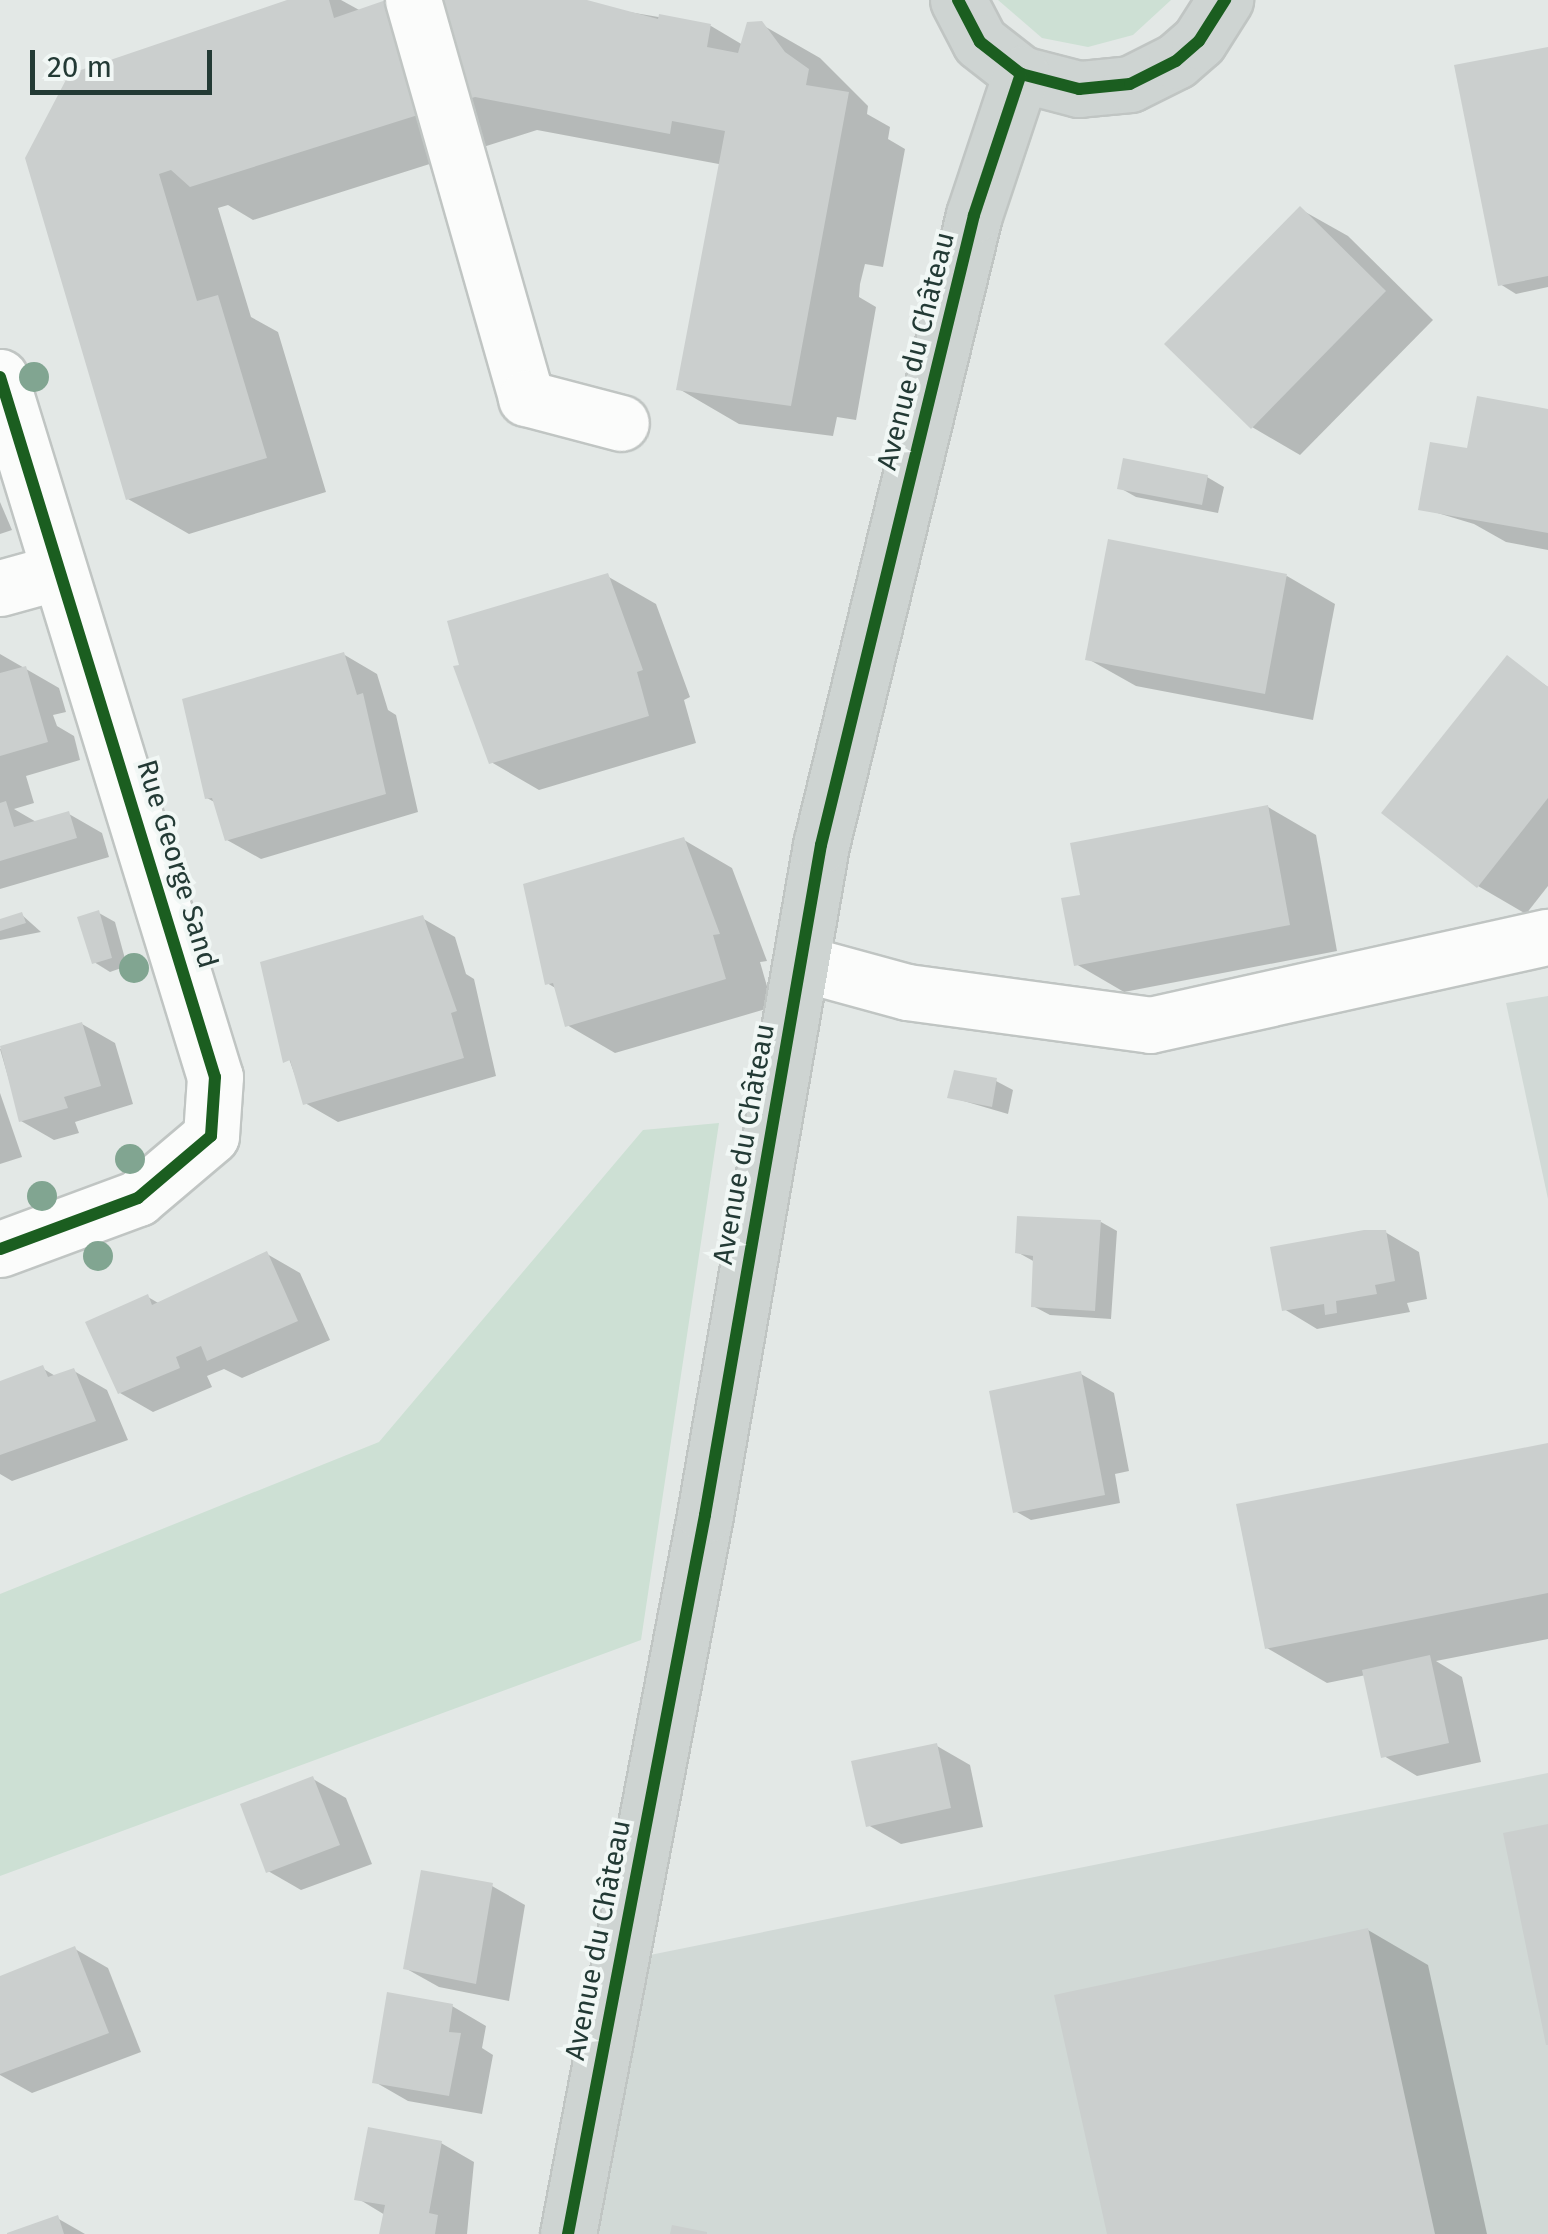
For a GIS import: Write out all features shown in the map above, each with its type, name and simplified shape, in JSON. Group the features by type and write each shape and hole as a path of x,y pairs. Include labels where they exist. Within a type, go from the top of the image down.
{"main road":[{"path":"958,0 980,42 1021,74 1079,90 1130,84 1188,51 1225,0"},
{"name":"Avenue du Château","path":"568,2234 705,1515 821,845 970,234 1021,74"}],"street":[{"path":"413,0 526,398 621,422"},
{"name":"Rue George Sand","path":"0,378 215,1077 211,1136 138,1198 0,1249"},
{"path":"0,588 58,572"},
{"path":"801,963 907,992 1150,1024 1548,937"}],"shaded area":[{"path":"1548,996 1548,1199 1506,1003"},
{"path":"1548,1773 1548,2234 592,2234 650,1955"}],"green space":[{"path":"998,0 1171,0 1133,35 1088,47 1042,38"},
{"path":"719,1123 641,1640 0,1876 0,1594 379,1442 643,1130"}],"building":[{"path":"287,0 329,0 334,18 386,0 587,0 658,19 659,14 711,24 707,47 738,53 747,22 762,21 785,52 809,69 806,85 849,92 791,406 676,390 725,131 672,121 670,134 475,97 190,187 171,170 159,174 197,301 218,295 267,458 126,500 25,158 69,74"},
{"path":"1548,47 1548,276 1498,286 1454,65"},
{"path":"1300,206 1386,291 1251,429 1164,344"},
{"path":"1477,396 1548,409 1548,533 1418,510 1430,442 1467,448"},
{"path":"1123,458 1208,475 1202,505 1117,489"},
{"path":"1108,539 1287,574 1265,694 1085,660"},
{"path":"608,573 643,670 637,672 649,716 489,764 453,666 459,665 447,621"},
{"path":"344,652 357,695 363,693 386,794 225,841 212,798 205,799 182,699"},
{"path":"1507,655 1548,687 1548,798 1477,888 1381,813"},
{"path":"26,666 48,742 0,756 0,673"},
{"path":"6,801 14,827 69,811 77,838 0,861 0,803"},
{"path":"1268,805 1290,925 1074,966 1061,898 1080,895 1070,843"},
{"path":"684,837 720,934 713,935 726,979 565,1027 553,983 545,985 523,884"},
{"path":"99,910 112,958 92,964 77,917"},
{"path":"22,912 26,923 0,931 0,919"},
{"path":"423,915 457,1011 451,1013 464,1058 303,1105 290,1060 283,1063 260,962"},
{"path":"82,1022 101,1086 64,1097 68,1108 19,1122 0,1046"},
{"path":"954,1070 997,1078 992,1107 947,1098"},
{"path":"1017,1216 1101,1220 1095,1311 1031,1307 1033,1256 1015,1253"},
{"path":"1364,1230 1386,1230 1395,1281 1375,1285 1377,1294 1336,1301 1337,1313 1325,1315 1324,1304 1282,1311 1270,1247"},
{"path":"267,1251 298,1321 207,1361 201,1346 176,1357 180,1368 118,1394 85,1322 148,1294 152,1305"},
{"path":"43,1365 48,1377 74,1368 96,1421 0,1455 0,1381"},
{"path":"1081,1371 1105,1495 1013,1513 989,1391"},
{"path":"1548,1443 1548,1593 1265,1649 1236,1504"},
{"path":"1430,1655 1449,1743 1381,1758 1362,1670"},
{"path":"937,1743 951,1808 866,1827 851,1761"},
{"path":"313,1776 340,1845 266,1873 240,1804"},
{"path":"1548,1824 1548,2045 1546,2045 1503,1833"},
{"path":"421,1870 493,1883 476,1984 403,1969"},
{"path":"1368,1928 1435,2234 1107,2234 1054,1995"},
{"path":"75,1946 109,2033 0,2074 0,1976"},
{"path":"387,1992 453,2004 449,2032 461,2033 449,2096 372,2083"},
{"path":"368,2127 442,2141 429,2213 438,2215 435,2234 379,2234 385,2205 354,2200"},
{"path":"58,2215 64,2234 7,2234 7,2233"},
{"path":"672,2225 707,2232 707,2234 670,2234"}],"cycle path":[{"path":"958,0 980,42 1021,74 1079,89 1130,84 1176,61 1199,41 1225,0"},
{"path":"568,2234 705,1515 821,845 974,215 1021,74"},
{"path":"0,377 215,1077 211,1136 138,1198 0,1249"}]}
